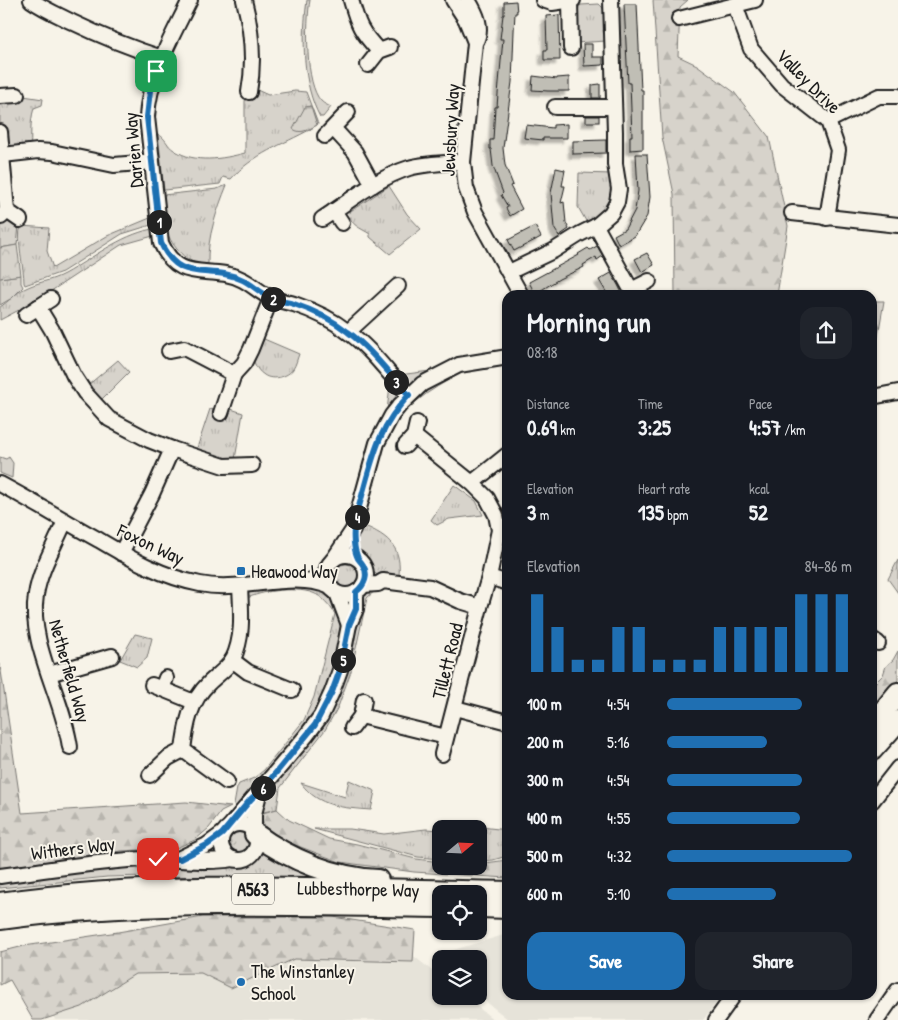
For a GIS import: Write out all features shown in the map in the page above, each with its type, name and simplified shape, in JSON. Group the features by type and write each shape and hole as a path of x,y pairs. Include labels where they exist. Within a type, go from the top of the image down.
{"highway":[{"path":"877,719 898,693"},
{"path":"877,744 898,721"},
{"path":"255,833 275,849 291,857 314,866 345,874 367,879 402,880 502,890"},
{"name":"Lubbesthorpe Way","path":"0,903 59,895 174,888 502,891"},
{"path":"0,933 200,905"},
{"name":"Lubbesthorpe Way","path":"0,919 58,912 200,905 432,907"},
{"path":"487,907 502,908"}],"street":[{"path":"31,0 50,12 87,29 131,48 162,58"},
{"name":"Darien Way","path":"190,0 162,58 148,102 147,117 161,243 167,256 179,266 192,272 221,273 244,280 271,298 310,310 348,332 370,352 409,395"},
{"path":"244,0 249,19 253,56 250,94"},
{"path":"351,0 356,20 364,35 384,49 368,64"},
{"name":"Jewsbury Way","path":"453,0 466,20 475,43"},
{"name":"Jewsbury Way","path":"468,0 478,16 478,38 475,43 463,162 466,188 475,212 518,290"},
{"path":"543,0 552,2 572,0 571,48"},
{"path":"508,272 539,259 596,226 611,213 617,202 619,189 615,164 611,0"},
{"path":"679,19 755,0"},
{"name":"Valley Drive","path":"735,5 751,49 782,85 828,121 838,150 827,218"},
{"path":"0,96 17,95"},
{"path":"828,121 879,96 898,96"},
{"path":"552,107 614,107"},
{"path":"348,112 330,132 355,152 373,185"},
{"path":"0,132 3,155 3,215 20,220"},
{"path":"3,155 38,151 52,152 114,165 152,162"},
{"path":"342,223 328,215 373,185 411,168 463,162"},
{"path":"792,213 898,225"},
{"path":"596,226 631,290"},
{"path":"637,290 649,280"},
{"path":"348,332 399,284"},
{"path":"221,413 234,374 244,363 251,349 271,298"},
{"path":"26,315 51,299"},
{"path":"38,307 52,330 74,376 95,406 109,419 124,428 172,449 224,466 252,465"},
{"path":"169,351 184,348 234,374"},
{"path":"349,625 327,578 331,564 354,530 377,443 392,415 409,395 428,381 459,365 502,358"},
{"path":"877,396 898,392"},
{"name":"Tillett Road","path":"412,435 472,483 487,498 496,515 499,530 489,578 442,754"},
{"path":"121,553 152,494 172,449"},
{"path":"472,483 502,454"},
{"name":"Foxon Way","path":"0,484 121,553 150,568 184,580 216,586 240,586 300,580 313,581 334,590"},
{"name":"Netherfield Way","path":"65,521 39,582 35,605 35,628 61,708 70,746"},
{"path":"354,530 360,562 366,572 360,588"},
{"path":"331,564 345,555 360,562 383,580 430,587 460,601 480,607"},
{"name":"Foxon Way","path":"300,580 331,564"},
{"path":"489,578 502,581"},
{"path":"334,590 350,594 360,588 378,584 383,580"},
{"path":"183,750 188,720 194,702 206,686 232,660 240,634 240,586"},
{"name":"Withers Way","path":"180,859 207,845 226,830 251,799 259,793 321,716 340,670 349,625 356,609 360,588"},
{"path":"49,674 112,656"},
{"path":"232,660 248,672 292,690"},
{"path":"160,684 194,702"},
{"path":"352,728 361,716 364,700"},
{"path":"455,708 502,720"},
{"path":"361,716 446,737"},
{"path":"150,775 168,758 183,750"},
{"path":"183,750 227,782"},
{"path":"877,795 898,768"},
{"name":"Withers Way","path":"255,833 254,814 259,793"},
{"path":"241,824 246,825 255,833 257,844 252,854 242,860 233,859 224,852 221,846 226,830 241,824"},
{"name":"Withers Way","path":"0,876 145,859 220,861 233,859"},
{"path":"877,1020 898,990"},
{"path":"716,1020 730,1000"}],"shaded area":[{"path":"502,935 502,1000 718,1000 703,1020 509,1020 487,1002 487,950 453,950"},
{"name":"The Winstanley School","path":"400,945 432,971 432,1005 475,1005 494,1020 55,1020 41,985 128,952 329,957 362,962"}],"green space":[{"path":"307,0 310,0 308,52 312,81 321,101 331,107 323,117 320,117 314,104 307,75 304,29"},
{"path":"653,0 688,0 680,7 678,56 697,65 734,92 769,137 788,226 778,290 675,290 674,194 662,137"},
{"path":"599,4 606,16 606,41 575,43 575,10 581,5"},
{"path":"257,90 268,95 295,91 306,92 318,124 258,156 231,179 223,177 220,184 164,190 158,134 172,148 182,154 200,159 227,157 245,153 245,101 249,92"},
{"path":"17,95 43,99 42,105 34,108 32,114 30,152 3,155 0,132 0,96"},
{"path":"311,106 317,125 302,131 293,129 305,107"},
{"path":"579,173 612,174 615,187 615,197 610,207 597,218 586,221 578,207"},
{"path":"227,185 211,234 208,264 189,260 178,251 167,233 163,195 217,189"},
{"path":"389,186 407,214 421,229 390,254 370,237 370,234 353,223 349,212"},
{"path":"7,211 19,225 17,245 0,248 0,218"},
{"path":"150,218 151,225 122,234 62,272 25,285 20,246 21,226 49,228 47,251 53,268 107,236"},
{"path":"152,229 153,236 121,245 36,301 0,320 0,307 21,290 59,276 117,242"},
{"path":"17,245 21,275 0,278 0,248"},
{"path":"21,275 23,287 12,298 0,305 0,278"},
{"path":"877,301 884,301 877,342"},
{"path":"264,339 299,354 291,372 280,377 271,378 264,375 258,369 254,362"},
{"path":"118,360 129,372 100,401 87,386"},
{"path":"484,362 426,394 406,410 389,431 377,453 387,411 391,376 430,371 434,377"},
{"path":"210,409 214,410 212,415 226,419 231,409 243,413 235,459 230,461 196,451"},
{"path":"0,457 6,459 9,457 13,463 12,478 0,473"},
{"path":"454,485 476,501 483,515 449,519 437,525 431,520"},
{"path":"360,503 362,530 367,527 384,536 398,555 398,583 379,587 367,598 351,671 338,707 325,730 280,788 277,809 265,812 250,812 234,805 237,788 239,784 254,778 264,770 304,720 314,697 335,614 320,596 305,591 265,592 240,602 240,586 331,587 349,624 356,592 380,576 372,572 357,558 353,530"},
{"path":"898,560 898,593 888,579"},
{"path":"346,564 355,567 358,576 355,585 346,588 337,585 334,576 337,567"},
{"path":"135,634 152,638 147,658 137,667 120,660"},
{"path":"898,651 898,680 877,704 877,681 883,675 886,666 893,660"},
{"path":"0,664 22,813 186,802 231,807 221,812 209,828 195,840 176,848 121,851 0,868"},
{"path":"349,780 375,791 371,810 341,807 324,802 315,797 301,783 345,797"},
{"path":"277,809 289,820 329,839 432,861 432,873 340,862 277,838 266,828 259,814"},
{"path":"488,828 502,829 502,857 488,860"},
{"path":"314,829 350,829 384,834 432,829 432,858 418,857"},
{"path":"239,832 246,835 249,842 246,849 239,852 232,849 229,842 232,835"},
{"path":"264,846 330,878 107,877 0,888 0,880 100,865 239,867 255,861"},
{"path":"502,861 502,878 461,875 488,875 488,863"},
{"path":"203,917 333,917 415,930 413,962 294,959 231,988 201,973 135,974 82,1007 42,1020 33,1020 10,980 0,985 0,952 24,946"}],"building":[{"path":"516,1 517,13 515,13 512,82 503,148 505,165 513,185 510,186 522,209 510,216 506,208 508,207 501,195 503,193 493,166 490,140 493,140 495,107 497,107 503,39 500,39 504,2"},
{"path":"624,4 637,4 641,90 643,90 643,149 630,150 630,136 632,136 630,83 628,83"},
{"path":"559,15 560,60 544,60 544,50 547,50 546,16"},
{"path":"583,44 592,44 592,57 603,57 603,65 584,66"},
{"path":"533,76 557,79 569,77 569,91 532,90"},
{"path":"600,84 600,98 592,98 592,85"},
{"path":"586,116 599,116 599,122 586,122"},
{"path":"567,124 567,138 543,138 543,140 524,138 526,125 553,128 553,125"},
{"path":"606,140 606,153 573,154 573,141"},
{"path":"636,154 647,154 650,197 647,216 635,236 619,245 614,235 625,229 635,210 638,191"},
{"path":"556,168 565,170 562,186 565,186 561,203 564,202 566,223 569,229 559,236 554,228 551,193"},
{"path":"535,226 541,237 514,251 508,240"},
{"path":"597,246 603,256 597,260 596,257 583,265 584,267 541,290 533,290 529,282 579,255 588,248 590,250"},
{"path":"647,253 654,265 642,272 635,259"},
{"path":"611,273 620,290 605,290 599,280"}],"place":[{"name":"Heawood Way","path":"241,571"},
{"name":"The Winstanley School","path":"241,982"}],"route":[{"path":"156,71 150,91 147,117 161,243 167,256 179,266 192,272 231,275 244,280 271,298 310,310 348,332 370,352 409,395 392,415 383,430 370,468 354,530 357,558 364,566 366,579 356,592 356,609 349,625 346,648 340,670 321,716 265,786 251,799 222,834 214,841 180,859 158,859"}]}
